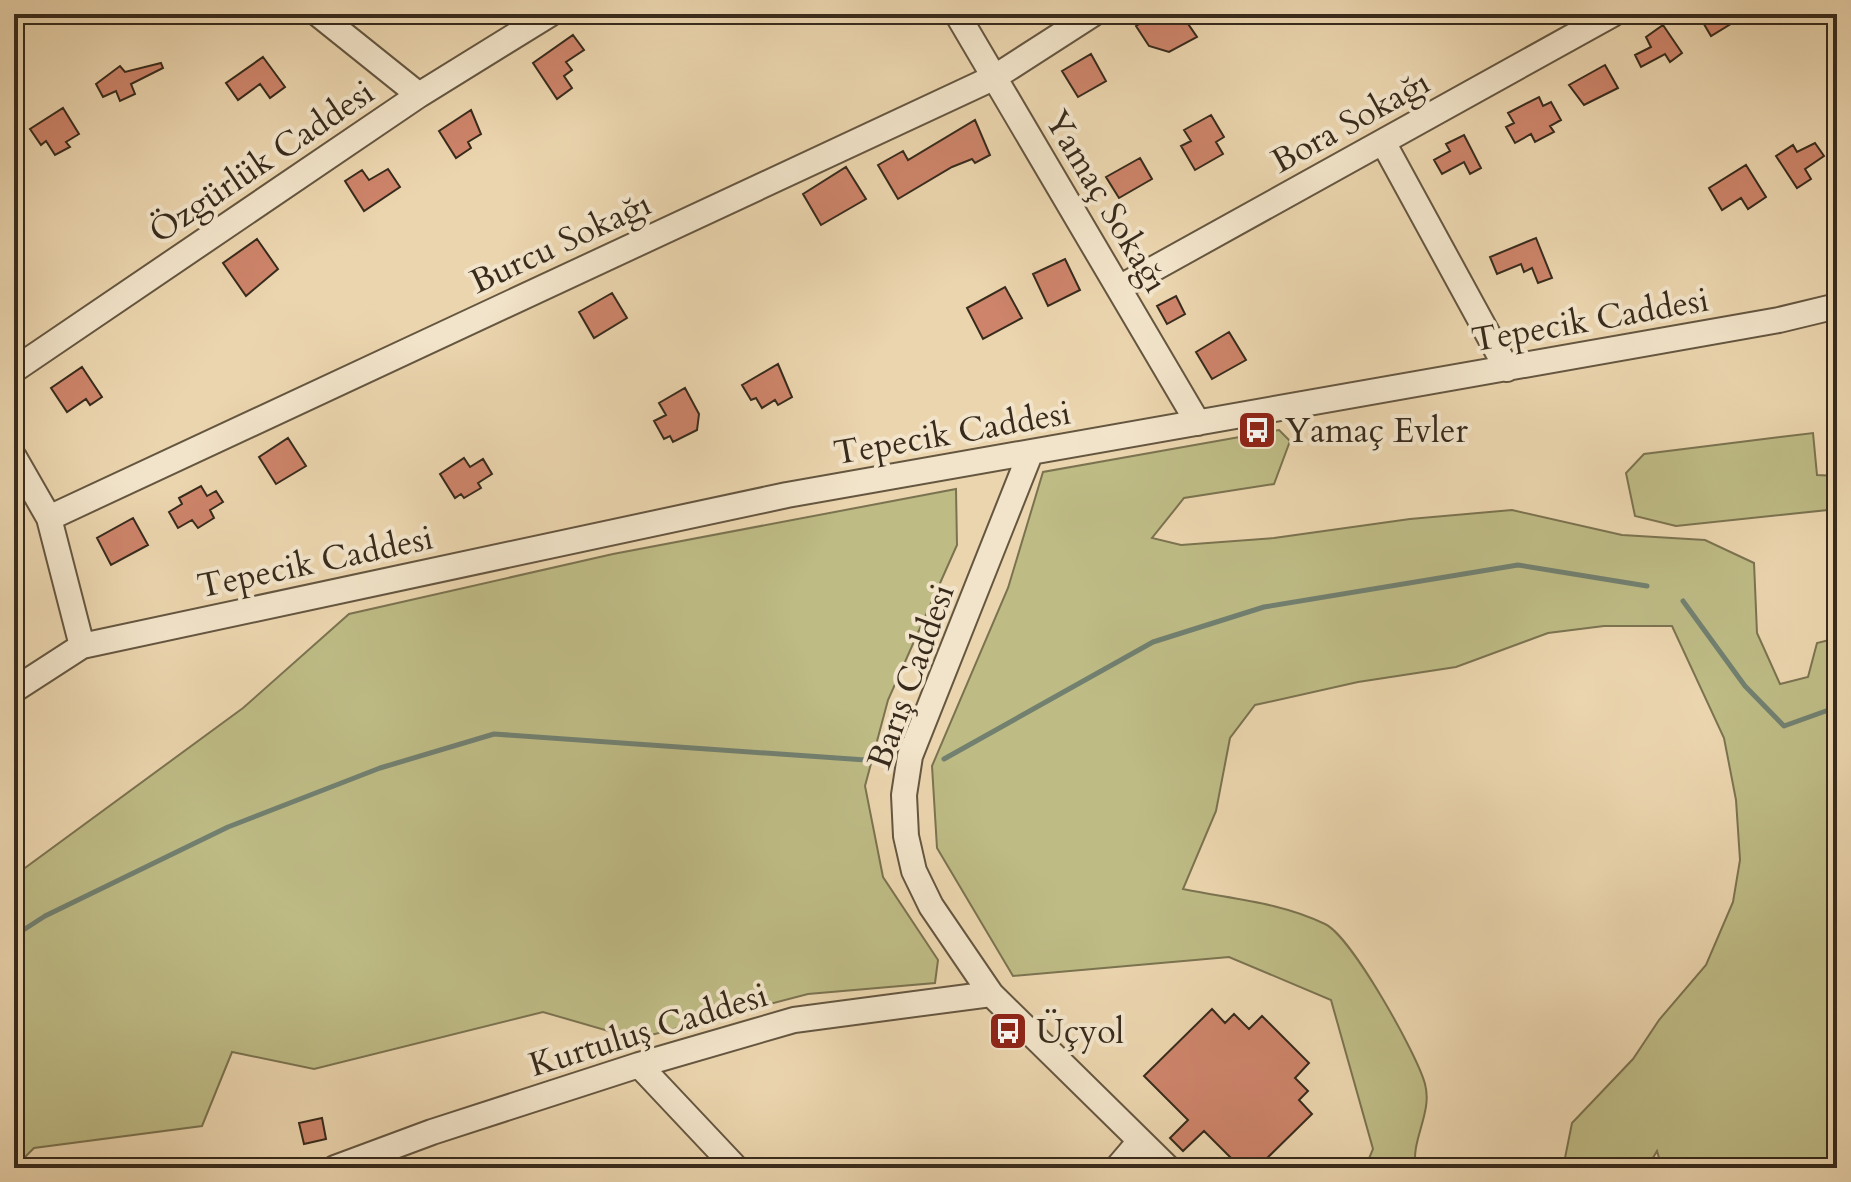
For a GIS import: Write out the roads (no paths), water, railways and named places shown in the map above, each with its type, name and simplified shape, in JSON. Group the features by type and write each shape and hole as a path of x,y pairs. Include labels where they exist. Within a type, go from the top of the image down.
{"street":[{"path":"318,14 419,95"},
{"name":"Özgürlük Caddesi","path":"14,370 419,95 550,14"},
{"name":"Yamaç Sokağı","path":"957,14 1198,423"},
{"name":"Burcu Sokağı","path":"49,518 995,77 1093,14"},
{"name":"Bora Sokağı","path":"1119,288 1613,14"},
{"path":"1383,142 1507,369"},
{"name":"Tepecik Caddesi","path":"82,646 787,495 1507,369 1779,320 1837,306"},
{"name":"Barış Caddesi","path":"1030,454 910,756 904,795 906,836 914,871 931,906 991,994 1168,1168"},
{"path":"14,457 49,518 82,646 14,690"},
{"name":"Kurtuluş Caddesi","path":"335,1168 639,1065 794,1020 991,994"},
{"path":"639,1065 736,1168"},
{"path":"1117,1168 1140,1141"}],"waterway":[{"path":"944,759 1153,642 1264,607 1518,565 1647,586"},
{"path":"1683,601 1745,686 1784,726 1837,707"},
{"path":"14,936 45,916 228,827 380,768 494,734 880,761"}],"place":[{"name":"Yamaç Evler","path":"1257,430"},
{"name":"Üçyol","path":"1008,1031"}]}
